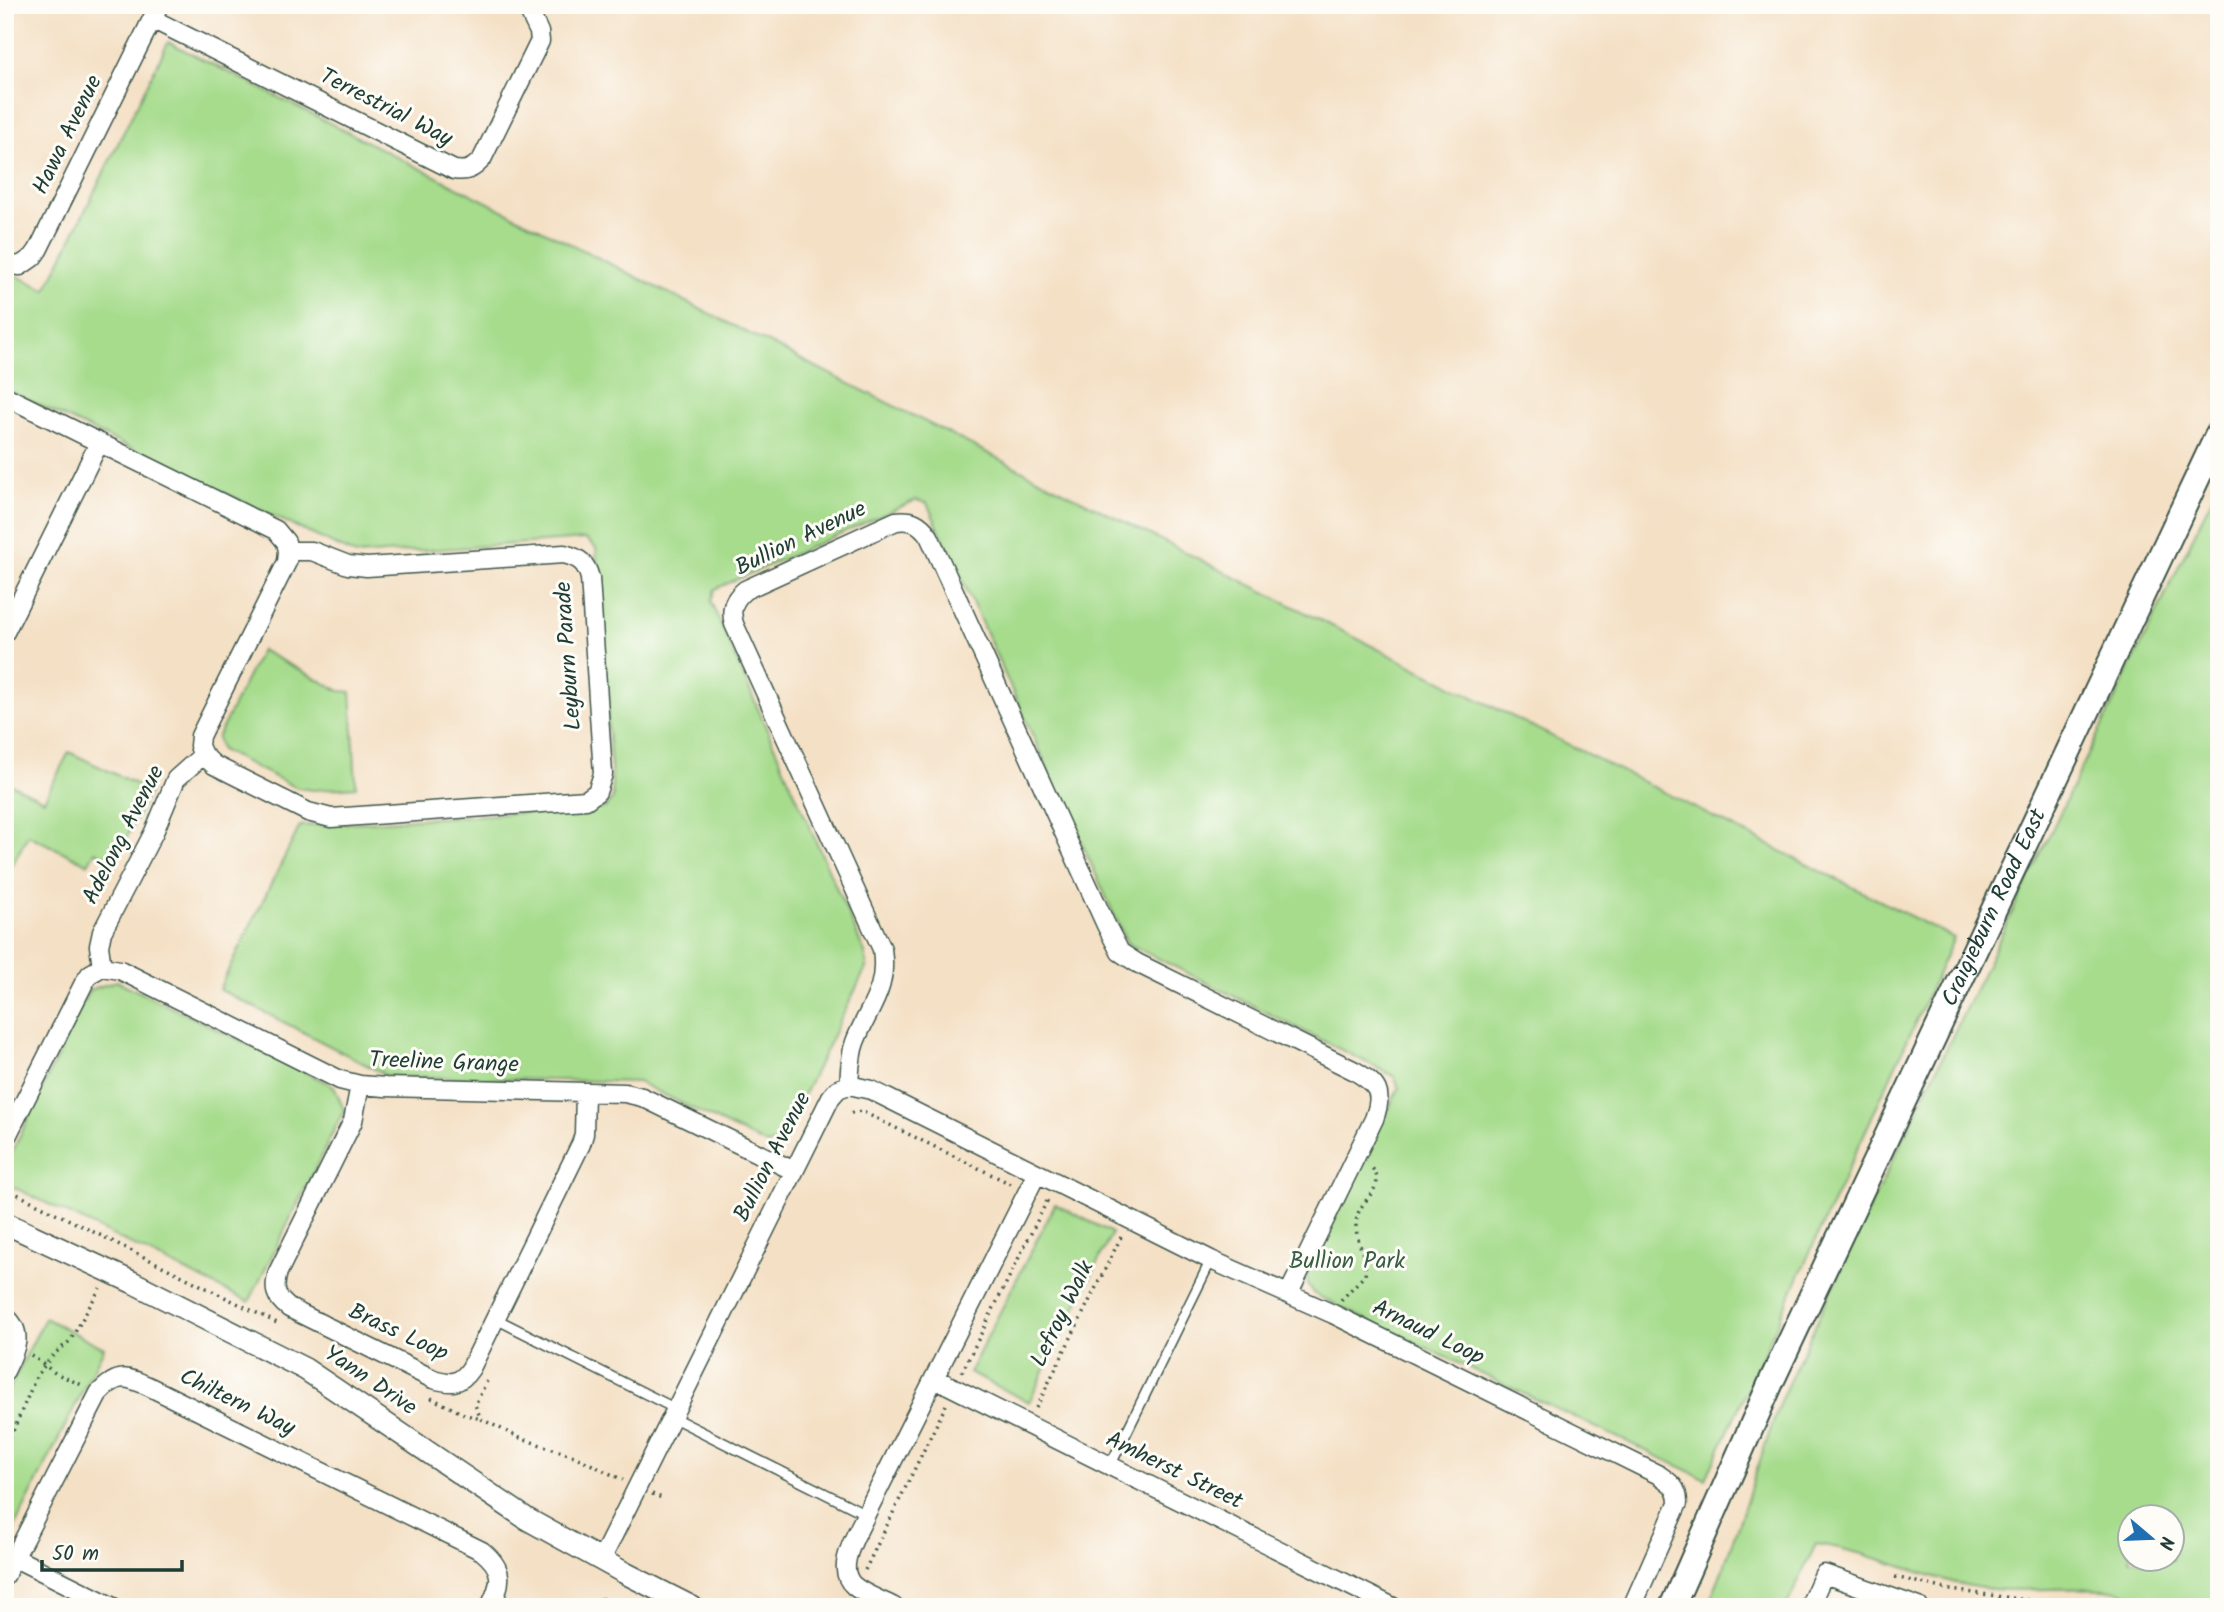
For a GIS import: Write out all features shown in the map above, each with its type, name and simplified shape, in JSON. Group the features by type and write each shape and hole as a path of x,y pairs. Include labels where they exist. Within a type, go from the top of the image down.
{"main road":[{"name":"Craigieburn Road East","path":"1672,1607 1770,1384 2219,432"},
{"name":"Craigieburn Road East","path":"1691,1607 1770,1384"}],"street":[{"name":"Terrestrial Way","path":"155,12 454,170 465,172 475,167 481,159 540,41 539,32 526,5"},
{"name":"Hawa Avenue","path":"5,264 20,266 38,250 155,12"},
{"path":"5,396 276,530 286,542 286,562 200,736 199,746 203,755"},
{"path":"5,632 99,443"},
{"name":"Bullion Avenue","path":"601,1560 672,1412 831,1097 838,1089 849,1085 854,1043 883,981 882,949 734,624 731,613 733,604 745,590 896,521 907,520 922,527 929,536 1120,952 1370,1080 1377,1088 1380,1097 1378,1108 1289,1293"},
{"name":"Leyburn Parade","path":"203,755 214,765 308,812 331,818 586,800 592,797 600,785 603,774 590,578 582,561 564,554 367,567 348,565 312,551 288,551"},
{"name":"Adelong Avenue","path":"102,967 99,946 102,932 154,832 176,779 203,755"},
{"path":"5,1140 83,983 90,974 102,967"},
{"name":"Treeline Grange","path":"102,967 120,971 340,1080 360,1086 625,1093 642,1097 794,1171"},
{"name":"Arnaud Loop","path":"849,1085 870,1090 1211,1260 1333,1314 1659,1475 1674,1485 1678,1493 1678,1503 1632,1607"},
{"name":"Brass Loop","path":"360,1086 353,1121 278,1272 275,1292 279,1300 289,1308 433,1379 447,1383 458,1382 464,1378 581,1144 584,1134 585,1092"},
{"path":"894,1607 856,1588 846,1576 845,1566 849,1553 933,1378 1037,1173"},
{"name":"Yann Drive","path":"5,1223 305,1369 527,1519 692,1607"},
{"path":"5,1316 18,1332 16,1347 5,1371"},
{"name":"Amherst Street","path":"933,1378 1393,1607"},
{"name":"Chiltern Way","path":"99,1393 117,1379 133,1379 482,1551 494,1561 500,1572 499,1584 490,1607"},
{"path":"5,1576 99,1393"},
{"path":"15,1558 113,1607"},
{"path":"1809,1607 1824,1574 1919,1607"}],"lane":[{"path":"1110,1466 1211,1260"},
{"path":"495,1319 866,1514"}],"path":[{"path":"851,1113 861,1111 1047,1201"},
{"path":"1333,1314 1344,1295 1365,1275 1366,1269 1363,1252 1356,1238 1356,1217 1375,1190 1375,1171 1354,1158"},
{"path":"5,1188 121,1245 70,1341 43,1365 25,1400 5,1450"},
{"name":"Lefroy Walk","path":"1027,1425 1130,1219"},
{"path":"16,1347 55,1373 99,1393"},
{"path":"487,1381 475,1405 481,1419 520,1438 574,1456 636,1487"},
{"path":"1895,1577 1951,1590 2035,1601 2136,1603 2143,1607"}],"green space":[{"name":"Bullion Park","path":"168,42 1954,938 1706,1479 1356,1315 1316,1295 1308,1286 1307,1273 1399,1088 1394,1076 1127,943 927,503 916,500 715,589 711,602 865,953 867,966 781,1141 767,1145 638,1082 388,1076 219,989 300,826 605,808 613,798 596,548 586,539 356,555 5,389 5,270 46,290"},
{"path":"2219,483 2219,1607 2176,1607 2104,1589 1982,1588 1816,1544 1786,1607 1707,1607 1723,1569 1781,1399 1859,1230"},
{"path":"261,650 340,691 351,692 356,787 313,790 297,788 221,750 217,738"},
{"path":"69,752 150,791 115,861 95,851 88,864 28,835 5,879 5,781 44,800"},
{"path":"117,981 334,1086 344,1110 249,1302 5,1183 5,1167 89,990"},
{"path":"1055,1204 1112,1233 1029,1402 969,1373"},
{"path":"45,1318 104,1348 5,1546 5,1397"}]}
